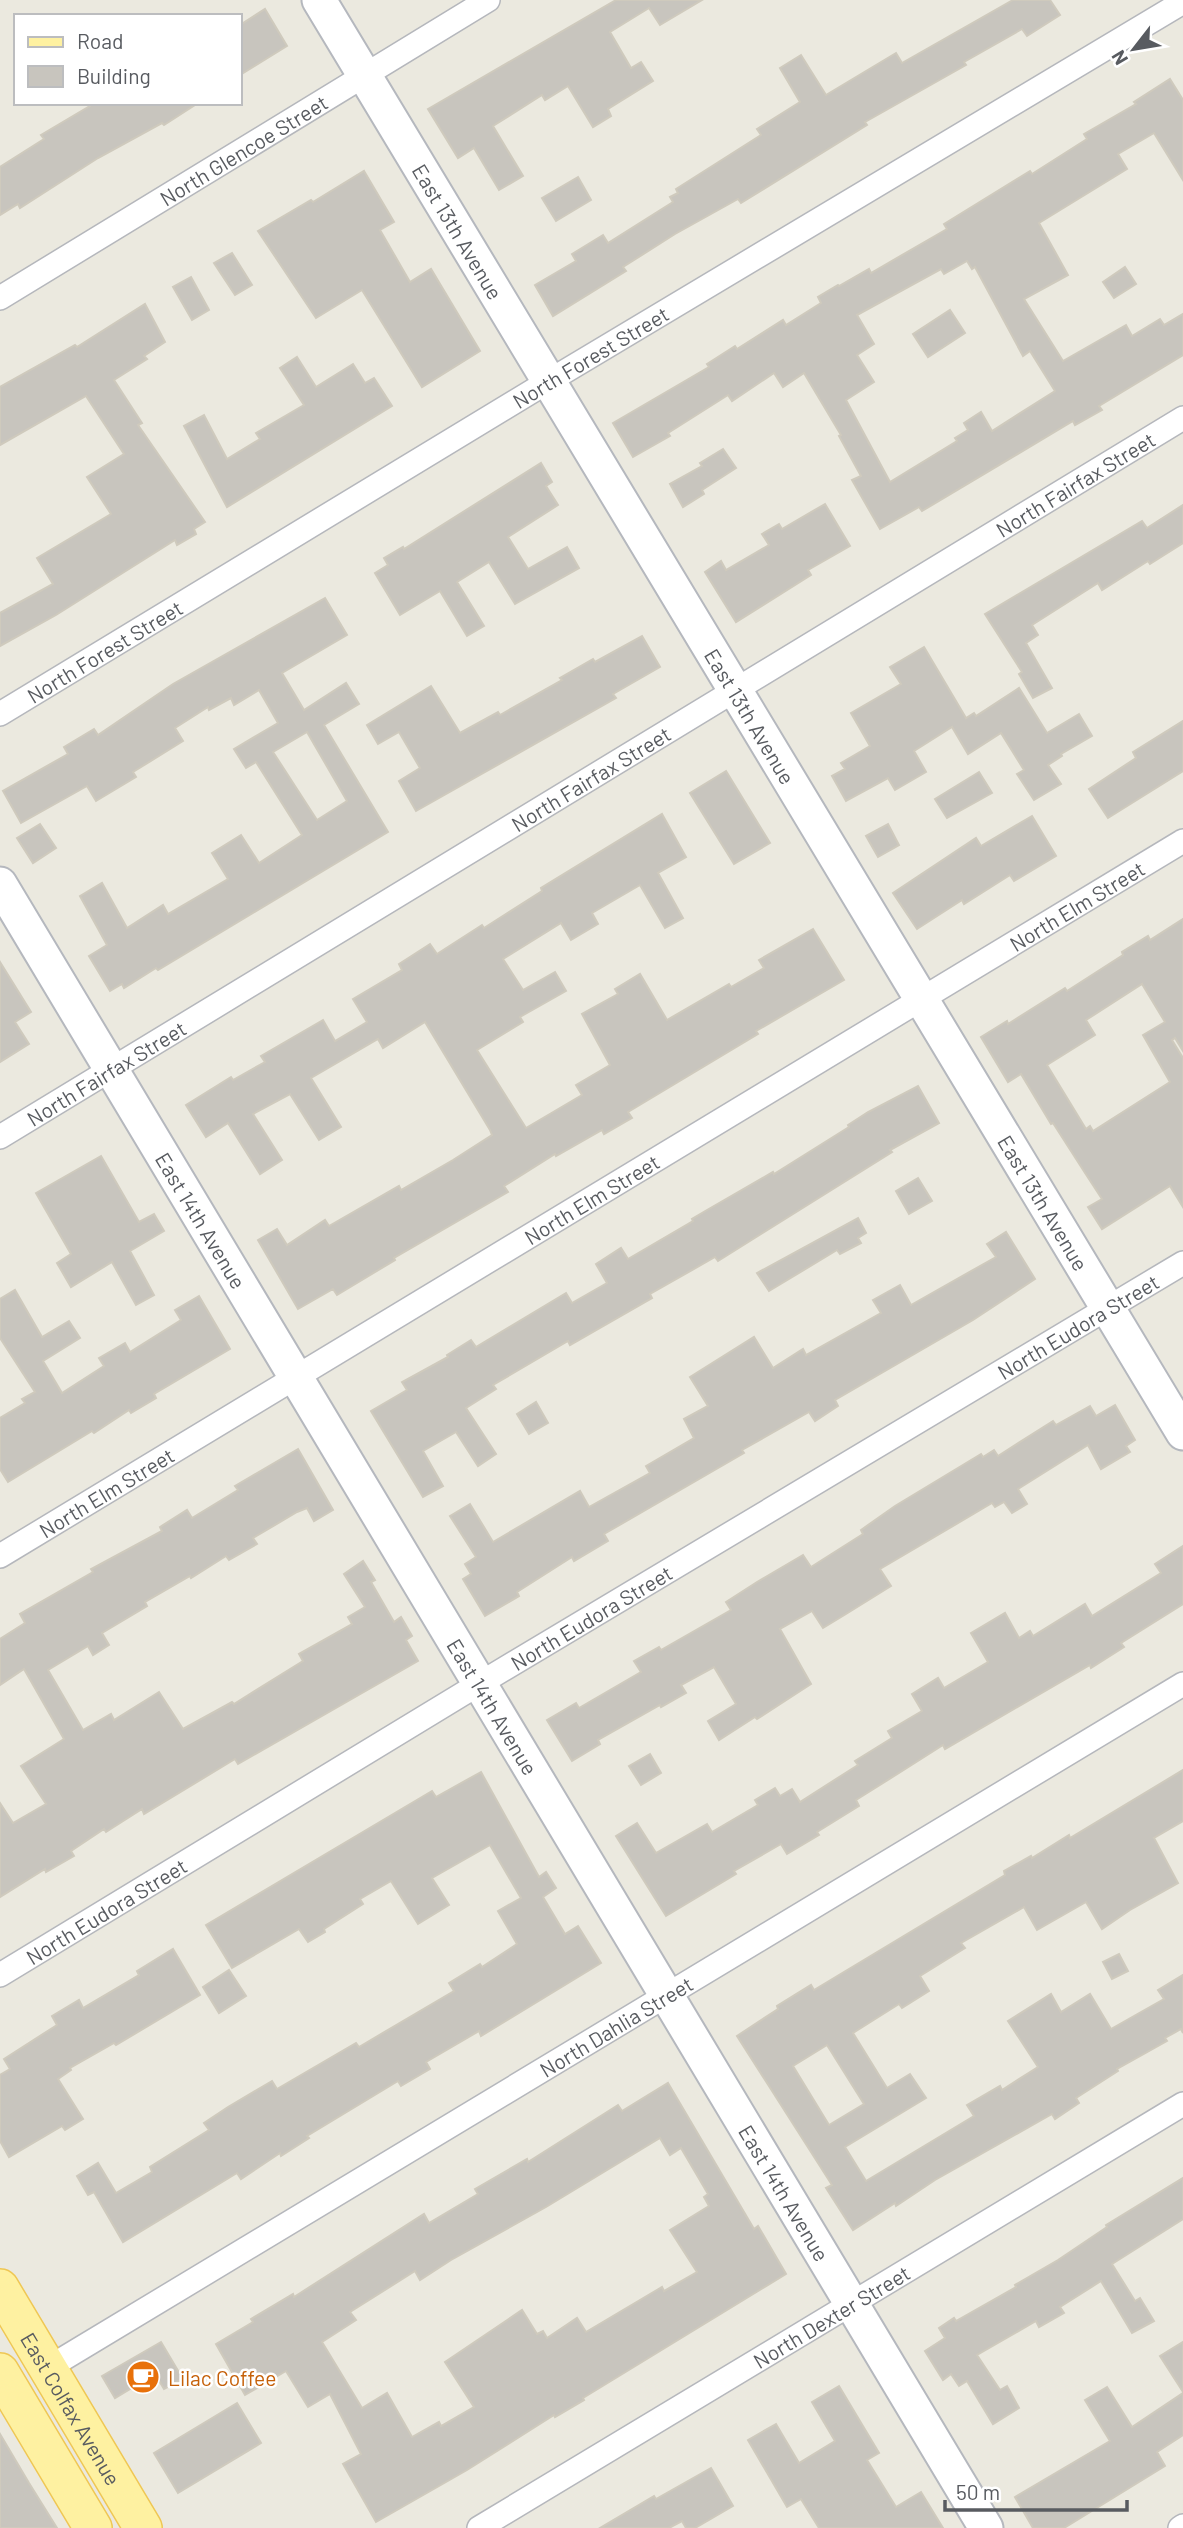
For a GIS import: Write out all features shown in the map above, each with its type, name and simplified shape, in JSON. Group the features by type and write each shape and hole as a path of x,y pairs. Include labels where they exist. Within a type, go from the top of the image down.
{"main road":[{"name":"East 13th Avenue","path":"319,0 1183,1433"},
{"name":"East 14th Avenue","path":"0,884 986,2528"},
{"name":"East Colfax Avenue","path":"0,2288 144,2528"},
{"name":"East Colfax Avenue","path":"0,2372 93,2528"}],"street":[{"name":"North Glencoe Street","path":"0,298 488,0"},
{"name":"North Forest Street","path":"0,714 549,382 1179,7"},
{"name":"North Fairfax Street","path":"0,1137 1183,418"},
{"name":"North Elm Street","path":"0,1556 1183,841"},
{"name":"North Eudora Street","path":"0,1975 479,1684 1183,1263"},
{"name":"North Dahlia Street","path":"48,2368 1183,1684"},
{"name":"North Dexter Street","path":"478,2528 1183,2104"}],"building":[{"path":"616,0 702,0 660,25 649,8 610,32 631,68 641,62 653,81 608,109 611,116 593,127 568,86 545,100 542,95 493,126 523,176 499,190 474,148 458,158 428,109"},
{"path":"1013,0 1050,0 1060,15 1027,36 1022,29 964,62 966,65 865,122 867,125 741,203 738,199 675,234 623,267 626,271 553,316 535,285 576,261 572,254 603,235 608,243 673,202 670,197 678,193 676,189 761,135 757,129 800,102 780,68 801,55 826,95 896,53 902,63"},
{"path":"265,9 287,46 242,74 242,24"},
{"path":"1170,79 1183,100 1183,180 1154,133 1118,154 1127,169 1039,223 1068,275 1024,299 1063,361 1126,325 1132,336 1160,319 1164,325 1183,314 1183,355 1099,406 1102,410 1075,425 1073,421 922,511 919,507 880,529 852,480 861,476 839,436 841,435 804,373 783,387 774,373 732,401 728,395 668,433 670,436 633,457 613,423 709,367 707,364 735,346 737,349 783,320 786,325 821,303 818,297 838,285 869,269 871,273 947,229 944,224 1087,139 1084,134 1136,104 1134,102","holes":["967,261 972,269 975,267 1023,356 1030,351 1055,391 992,431 981,412 964,423 968,430 955,438 957,441 890,482 846,400 874,382 857,355 874,344 857,315 941,269 944,274"]},
{"path":"92,105 195,105 164,125 162,123 98,158 20,208 18,204 0,215 0,167 44,139 41,135"},
{"path":"364,171 394,222 380,230 410,282 431,269 480,351 422,387 362,290 316,318 258,231"},
{"path":"578,177 591,200 556,221 542,198"},
{"path":"232,253 252,285 235,295 214,263"},
{"path":"1125,267 1136,284 1114,298 1103,282"},
{"path":"191,277 209,310 192,320 173,287"},
{"path":"145,304 165,342 144,356 147,359 114,380 142,423 138,425 205,522 194,529 196,534 177,545 175,540 56,615 0,646 0,613 53,584 37,558 111,514 87,477 124,454 86,396 0,445 0,387 75,345 77,347"},
{"path":"950,310 965,333 928,357 913,334"},
{"path":"297,357 316,387 353,364 365,383 374,378 392,406 227,507 184,426 204,415 227,459 260,439 256,433 304,405 280,368"},
{"path":"723,449 736,468 702,490 704,494 683,507 670,484 702,466 700,463"},
{"path":"541,463 552,482 546,486 558,505 508,537 528,569 567,547 579,568 515,604 489,562 457,582 484,626 467,636 440,591 400,615 375,573 388,565 384,558 403,547 404,549"},
{"path":"825,504 850,546 808,570 811,575 736,622 705,572 721,561 726,570 769,545 762,534 779,524 782,529"},
{"path":"1183,505 1183,543 1102,590 1098,583 1032,625 1038,635 1026,643 1052,688 1033,698 1019,674 1022,672 985,614 1142,521 1147,528"},
{"path":"325,598 347,635 282,673 304,710 346,683 359,704 324,725 388,832 158,970 156,968 124,988 122,984 110,991 89,956 107,945 80,896 102,883 127,928 163,905 168,914 228,879 212,853 241,835 259,863 302,835 256,762 246,768 234,749 278,723 259,690 234,705 231,698 209,710 208,707 175,728 183,741 133,772 136,777 96,801 87,786 21,823 3,791 68,754 64,747 94,729 98,735 173,684","holes":["307,732 347,801 317,820 273,752"]},
{"path":"642,636 660,667 613,694 616,698 416,811 399,781 420,768 399,732 378,744 367,725 431,686 460,733 498,712 500,715 593,659 595,662"},
{"path":"924,647 966,718 974,713 976,716 1019,688 1047,733 1079,714 1092,736 1048,765 1061,784 1034,800 1017,774 1024,770 1001,733 968,754 952,727 914,751 926,772 895,790 888,778 846,801 832,776 845,769 841,763 870,746 851,713 901,684 890,667"},
{"path":"1183,721 1183,771 1108,818 1089,789 1136,758 1133,752"},
{"path":"726,771 770,843 734,864 690,793"},
{"path":"979,772 992,793 947,818 935,799"},
{"path":"662,814 686,857 658,873 683,918 665,928 640,885 592,913 598,924 571,940 561,923 503,959 523,990 555,972 566,991 520,1017 523,1022 477,1050 526,1128 582,1095 576,1085 610,1065 582,1014 618,994 615,989 640,974 667,1020 729,984 731,987 764,968 759,960 813,929 844,980 756,1031 758,1034 628,1112 632,1118 604,1134 602,1130 556,1156 555,1154 504,1186 508,1192 394,1258 395,1260 337,1295 333,1289 298,1309 258,1240 277,1229 287,1245 325,1220 329,1226 399,1186 401,1190 453,1160 492,1135 490,1130 425,1022 383,1048 378,1039 311,1078 341,1127 319,1140 290,1094 253,1114 282,1160 260,1174 228,1123 206,1137 186,1105 231,1077 233,1080 265,1062 261,1056 323,1020 335,1041 367,1022 353,999 402,970 399,964 430,944 437,954 482,925 484,928 542,891 541,888"},
{"path":"1032,816 1056,856 1014,881 1010,875 964,904 962,900 917,929 893,893 976,838 981,846"},
{"path":"40,824 56,848 33,863 17,838"},
{"path":"888,824 899,845 878,857 866,836"},
{"path":"1183,919 1183,1051 1175,1038 1172,1040 1183,1058 1183,1207 1170,1186 1102,1229 1088,1207 1102,1199 1021,1074 1008,1082 981,1037 1007,1021 1008,1024 1065,988 1067,991 1148,936 1150,940","holes":["1142,984 1165,1022 1143,1035 1170,1082 1093,1131 1090,1126 1086,1129 1047,1065 1095,1035 1086,1020"]},
{"path":"0,962 31,1012 15,1022 29,1044 0,1062"},
{"path":"918,1086 939,1123 890,1150 892,1152 718,1261 715,1257 650,1294 652,1298 570,1345 568,1341 493,1385 496,1389 466,1408 496,1454 478,1466 456,1432 423,1451 443,1486 423,1497 371,1411 407,1390 402,1382 448,1357 447,1355 471,1340 476,1347 566,1293 572,1303 607,1283 596,1264 621,1248 628,1259 707,1210 773,1172 774,1174 868,1112"},
{"path":"101,1156 139,1222 154,1214 164,1231 130,1251 154,1295 136,1305 112,1262 71,1287 57,1263 71,1254 36,1193"},
{"path":"918,1178 932,1201 909,1214 896,1191"},
{"path":"858,1218 866,1233 858,1238 861,1243 840,1254 837,1250 769,1291 757,1273"},
{"path":"1006,1232 1035,1279 973,1320 835,1400 838,1406 815,1421 809,1412 604,1534 608,1541 574,1561 572,1557 517,1592 519,1596 485,1616 463,1579 471,1574 465,1564 476,1557 450,1516 470,1504 493,1542 580,1491 589,1507 650,1473 646,1466 694,1438 684,1419 708,1406 690,1377 754,1337 773,1368 803,1349 806,1355 881,1313 873,1300 900,1285 911,1305 996,1257 987,1244"},
{"path":"15,1290 42,1337 69,1321 80,1338 43,1361 62,1393 104,1366 99,1358 125,1343 130,1352 181,1320 175,1310 199,1296 230,1349 154,1394 156,1398 131,1413 129,1410 8,1482 0,1469 0,1418 25,1403 22,1399 35,1392 0,1338 0,1299"},
{"path":"536,1402 548,1423 529,1434 517,1414"},
{"path":"1115,1405 1135,1440 1126,1446 1130,1452 1101,1469 1088,1445 1018,1489 1027,1504 1012,1513 1004,1502 995,1507 992,1503 880,1569 891,1586 823,1628 812,1611 780,1629 811,1684 757,1719 755,1717 719,1740 708,1721 736,1704 714,1667 681,1685 686,1693 598,1740 600,1744 572,1761 547,1720 576,1703 579,1708 641,1672 634,1661 659,1647 661,1650 731,1610 726,1602 757,1582 803,1555 811,1567 863,1534 861,1530 895,1506 981,1454 983,1457 994,1450 998,1456 1053,1421 1056,1425 1090,1406 1096,1416"},
{"path":"298,1449 333,1510 314,1521 307,1508 297,1512 253,1538 257,1544 229,1560 226,1556 145,1602 147,1606 102,1633 109,1645 93,1655 88,1646 48,1670 83,1730 111,1714 114,1720 159,1692 183,1729 232,1702 234,1704 303,1661 299,1654 352,1624 348,1617 365,1607 344,1574 363,1561 375,1580 371,1582 394,1622 401,1617 412,1636 406,1640 418,1661 238,1764 235,1759 144,1814 142,1809 106,1832 104,1829 71,1851 74,1856 46,1872 45,1869 0,1897 0,1803 13,1823 46,1804 21,1766 64,1739 24,1669 0,1685 0,1639 25,1623 20,1614 93,1572 91,1569 162,1531 160,1527 187,1510 192,1518 238,1490 235,1486"},
{"path":"1183,1546 1183,1604 1121,1643 1124,1647 945,1749 943,1745 856,1800 859,1806 787,1854 781,1844 666,1916 616,1836 637,1823 656,1853 707,1824 712,1832 758,1805 755,1800 775,1788 780,1796 792,1789 800,1802 858,1765 855,1761 892,1738 888,1731 922,1711 912,1694 938,1678 944,1688 988,1662 971,1633 1005,1613 1019,1638 1030,1631 1033,1636 1085,1604 1092,1616 1161,1573 1155,1564"},
{"path":"650,1754 661,1773 641,1785 629,1766"},
{"path":"1183,1770 1183,1821 1154,1838 1178,1883 1102,1929 1086,1902 1037,1930 1024,1907 961,1943 965,1948 920,1976 929,1991 902,2008 899,2004 853,2033 887,2088 910,2074 926,2098 845,2147 866,2181 974,2116 967,2105 1000,2086 1002,2090 1038,2067 1008,2021 1051,1994 1061,2012 1090,1994 1111,2029 1164,1999 1158,1990 1183,1975 1183,2033 1181,2029 1165,2038 1167,2041 1117,2069 1118,2071 1076,2098 1079,2103 1055,2119 1052,2114 935,2180 896,2206 895,2203 853,2230 826,2188 832,2185 737,2036 811,1985 814,1990 1005,1875 1004,1871 1031,1856 1032,1858 1069,1835 1070,1838","holes":["827,2045 864,2104 829,2125 793,2066"]},
{"path":"481,1772 539,1877 546,1872 556,1888 543,1897 565,1934 578,1926 601,1963 481,2036 479,2031 426,2062 430,2069 401,2086 398,2081 307,2136 309,2138 281,2156 280,2153 241,2179 237,2173 123,2242 94,2192 88,2195 77,2176 98,2163 116,2193 152,2172 150,2167 209,2130 204,2123 228,2107 272,2081 277,2089 356,2043 359,2047 454,1991 449,1983 480,1964 482,1967 517,1944 498,1911 521,1898 490,1845 432,1878 449,1905 418,1924 391,1881 360,1899 363,1904 308,1942 299,1929 232,1968 206,1925 432,1791 436,1797"},
{"path":"173,1949 200,1995 116,2045 114,2043 70,2068 71,2070 58,2079 83,2119 65,2130 62,2126 9,2157 0,2141 0,2075 10,2069 4,2059 57,2025 52,2016 79,2000 83,2008 139,1975 137,1971"},
{"path":"1119,1954 1128,1971 1112,1979 1103,1962"},
{"path":"229,1970 246,1996 219,2013 203,1987"},
{"path":"668,2083 754,2229 758,2226 786,2274 583,2398 584,2400 555,2417 554,2415 467,2470 376,2522 343,2464 361,2454 330,2394 308,2407 286,2371 245,2395 216,2344 253,2322 251,2319 293,2294 294,2297 424,2214 429,2223 478,2194 475,2189 527,2159 528,2162 618,2105 622,2111","holes":["660,2138 670,2155 681,2148 708,2194 704,2197 709,2206 670,2230 697,2272 664,2291 662,2287 586,2332 577,2318 547,2338 543,2331 537,2334 522,2310 445,2362 474,2407 441,2426 439,2422 412,2437 387,2393 362,2408 322,2342 356,2320 350,2312 415,2271 420,2280"]},
{"path":"1183,2178 1183,2219 1112,2264 1135,2301 1140,2298 1154,2321 1132,2333 1101,2281 1060,2307 1064,2313 1039,2327 1036,2321 977,2355 1000,2390 1007,2386 1019,2408 993,2424 967,2381 959,2386 951,2374 943,2380 925,2351 945,2338 939,2328 1016,2287 1015,2285 1107,2227 1106,2225"},
{"path":"161,2342 183,2379 164,2389 155,2374 115,2398 102,2376"},
{"path":"1183,2342 1183,2392 1160,2356"},
{"path":"839,2386 879,2453 867,2460 896,2507 921,2492 943,2528 819,2528 801,2499 787,2507 748,2440 776,2424 799,2463 835,2441 812,2402"},
{"path":"1107,2387 1132,2427 1183,2393 1183,2435 1157,2452 1165,2466 1064,2528 1033,2528 1015,2497 1110,2441 1085,2400"},
{"path":"237,2403 261,2443 178,2493 154,2453"},
{"path":"0,2434 29,2483 57,2528 0,2528"},
{"path":"711,2468 733,2506 695,2528 686,2528 682,2521 669,2528 600,2528 654,2496 656,2499"}],"place":[{"name":"Lilac Coffee","path":"143,2377"}]}
